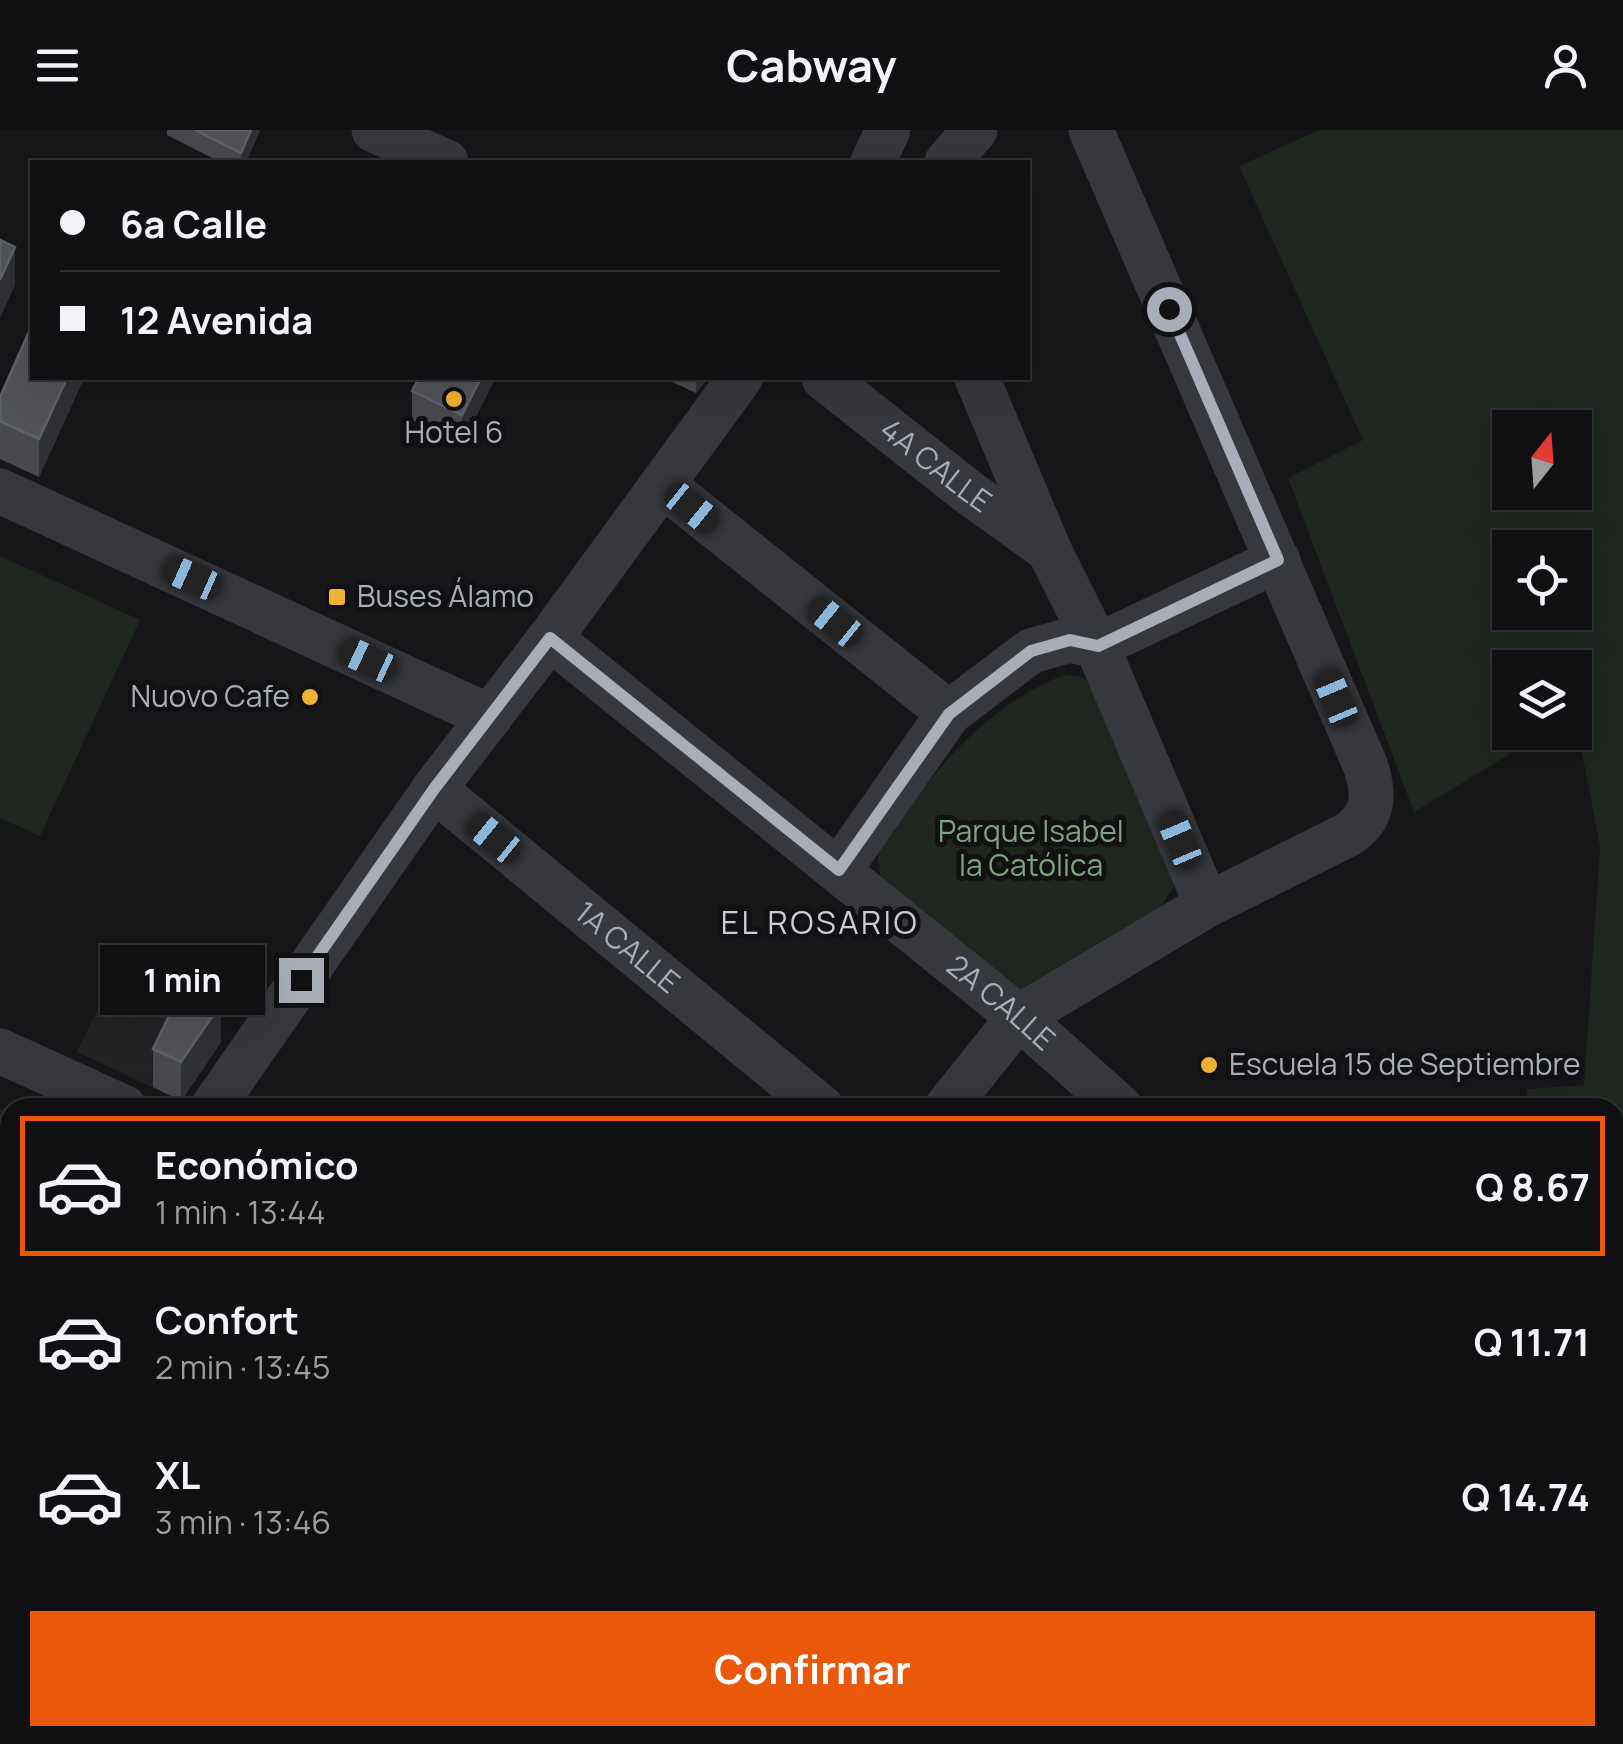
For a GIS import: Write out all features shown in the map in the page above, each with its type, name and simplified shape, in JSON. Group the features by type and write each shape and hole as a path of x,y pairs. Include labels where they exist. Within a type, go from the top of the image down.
{"street":[{"path":"374,130 442,160"},
{"path":"874,160 888,130"},
{"path":"949,160 975,130"},
{"path":"954,1098 1019,1017 1207,905 1347,835 1368,816 1372,793 1366,767 1092,130"},
{"path":"219,1098 434,789 739,380"},
{"name":"4A CALLE","path":"827,380 1049,550"},
{"path":"977,380 1049,550 1098,646 1207,905"},
{"path":"663,485 949,714"},
{"path":"0,490 219,603 483,726"},
{"path":"0,514 219,603"},
{"path":"839,870 949,714 1031,651 1070,640 1098,646 1278,560"},
{"name":"2A CALLE","path":"550,638 1019,1017 1110,1098"},
{"name":"1A CALLE","path":"434,789 810,1098"},
{"path":"0,1050 103,1098"}],"shaded area":[{"path":"109,986 221,1042 183,1098 175,1098 77,1052"}],"green space":[{"path":"1319,130 1623,130 1623,1098 1526,1098 1527,1089 1584,1085 1600,847 1581,750 1592,750 1592,650 1492,650 1492,750 1517,750 1414,812 1288,478 1363,440 1239,166"},
{"path":"0,556 140,620 40,836 0,818"},
{"name":"Parque Isabel la Católica","path":"1064,675 1082,677 1094,689 1177,866 1175,886 1155,915 1020,991 883,887 879,853 887,836 936,773 973,734 1016,700"}],"building":[{"path":"195,130 251,130 241,153"},
{"path":"0,240 15,247 0,280"},
{"path":"30,330 30,380 66,380 39,439 0,421 0,397"},
{"path":"418,380 480,380 462,415 412,391"},
{"path":"184,985 221,1004 181,1062 153,1049"}],"place":[{"name":"Hotel 6","path":"454,399"},
{"name":"Buses Álamo","path":"337,597"},
{"name":"Nuovo Cafe","path":"310,697"},
{"name":"Escuela 15 de Septiembre","path":"1209,1065"}],"district":[{"name":"EL ROSARIO","path":"820,923"}],"route":[{"path":"301,980 434,789 550,638 839,870 949,714 1031,651 1070,640 1098,646 1278,560 1169,309"}]}
